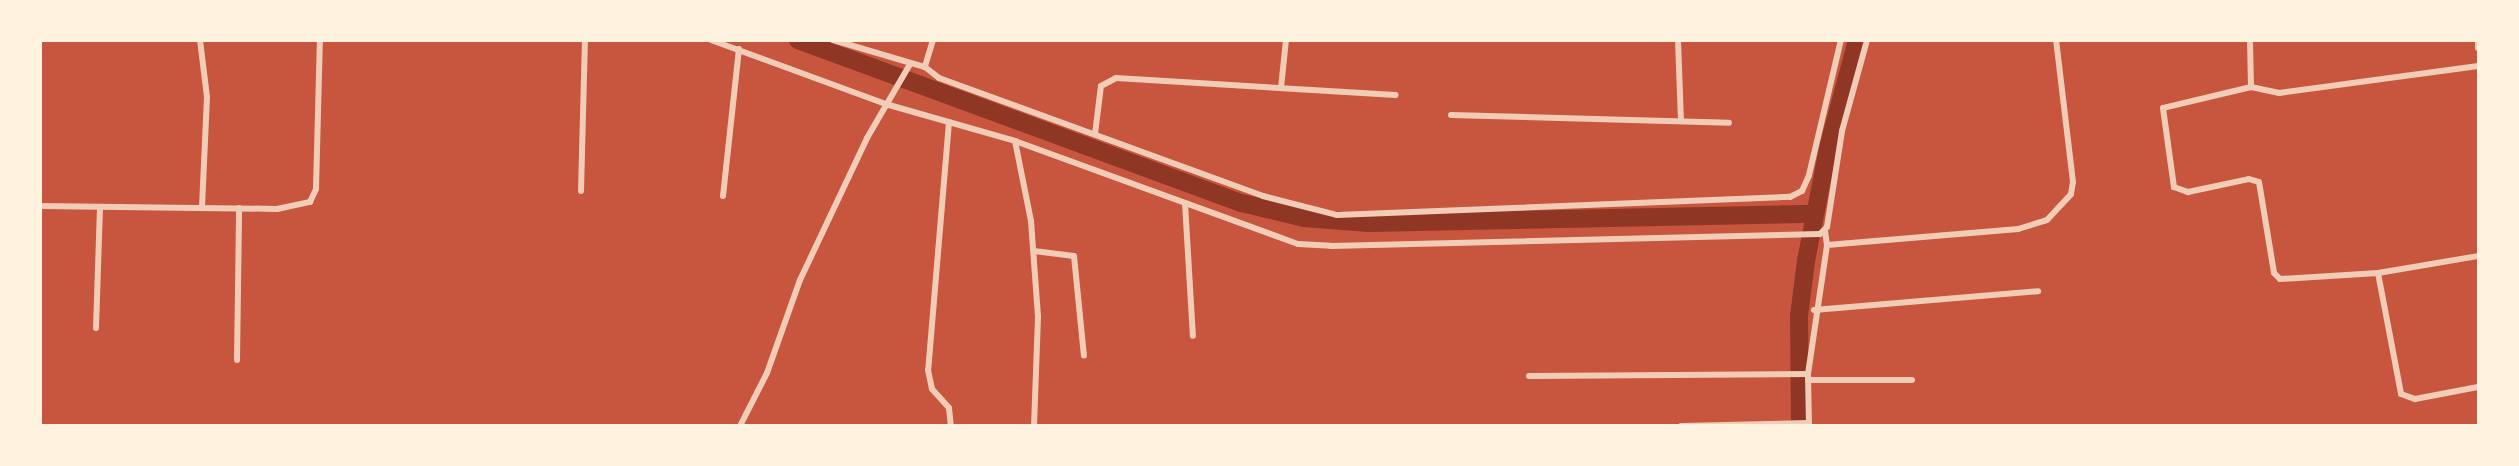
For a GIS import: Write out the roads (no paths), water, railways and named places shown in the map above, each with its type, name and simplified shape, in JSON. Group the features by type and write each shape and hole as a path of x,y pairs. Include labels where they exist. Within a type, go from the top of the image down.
{"street":[{"path":"200,40 207,97 202,208"},
{"path":"40,206 297,208 310,202 316,189 320,40"},
{"path":"581,191 585,40"},
{"path":"711,40 889,105 1016,141 1298,244 1822,232"},
{"path":"833,40 925,67 939,78 1263,196 1337,215 1790,197 1802,190 1809,175 1841,40"},
{"path":"925,67 933,40"},
{"path":"1281,88 1286,40"},
{"path":"1678,40 1681,121"},
{"path":"1681,426 1807,424 1806,376 1814,310 1827,245 1822,232 1842,131 1867,40"},
{"path":"1827,245 2018,229 2047,220 2071,194 2073,182 2056,40"},
{"path":"2250,40 2250,87"},
{"path":"2478,40 2478,48"},
{"path":"723,196 739,49"},
{"path":"740,426 767,373 800,280 867,138 895,96 910,64"},
{"path":"2478,66 2278,93 2250,87 2163,108 2174,187 2188,192 2250,179 2259,182 2274,273 2280,279 2378,273 2478,256"},
{"path":"1095,134 1098,97 1107,80 1395,95"},
{"path":"1450,115 1730,123"},
{"path":"949,122 928,370 932,390 949,408 951,426"},
{"path":"1016,141 1034,251 1040,335 1034,426"},
{"path":"1185,203 1193,336"},
{"path":"96,328 100,207"},
{"path":"237,360 238,208"},
{"path":"1034,251 1074,256 1084,356"},
{"path":"2378,273 2401,394 2415,399 2478,387"},
{"path":"1814,310 2038,291"},
{"path":"1529,376 1792,374 1912,380"}],"waterway":[{"path":"798,40 1242,203 1304,218 1369,223 1814,214"},
{"path":"1800,426 1799,316 1806,261 1829,144 1857,40"}]}
